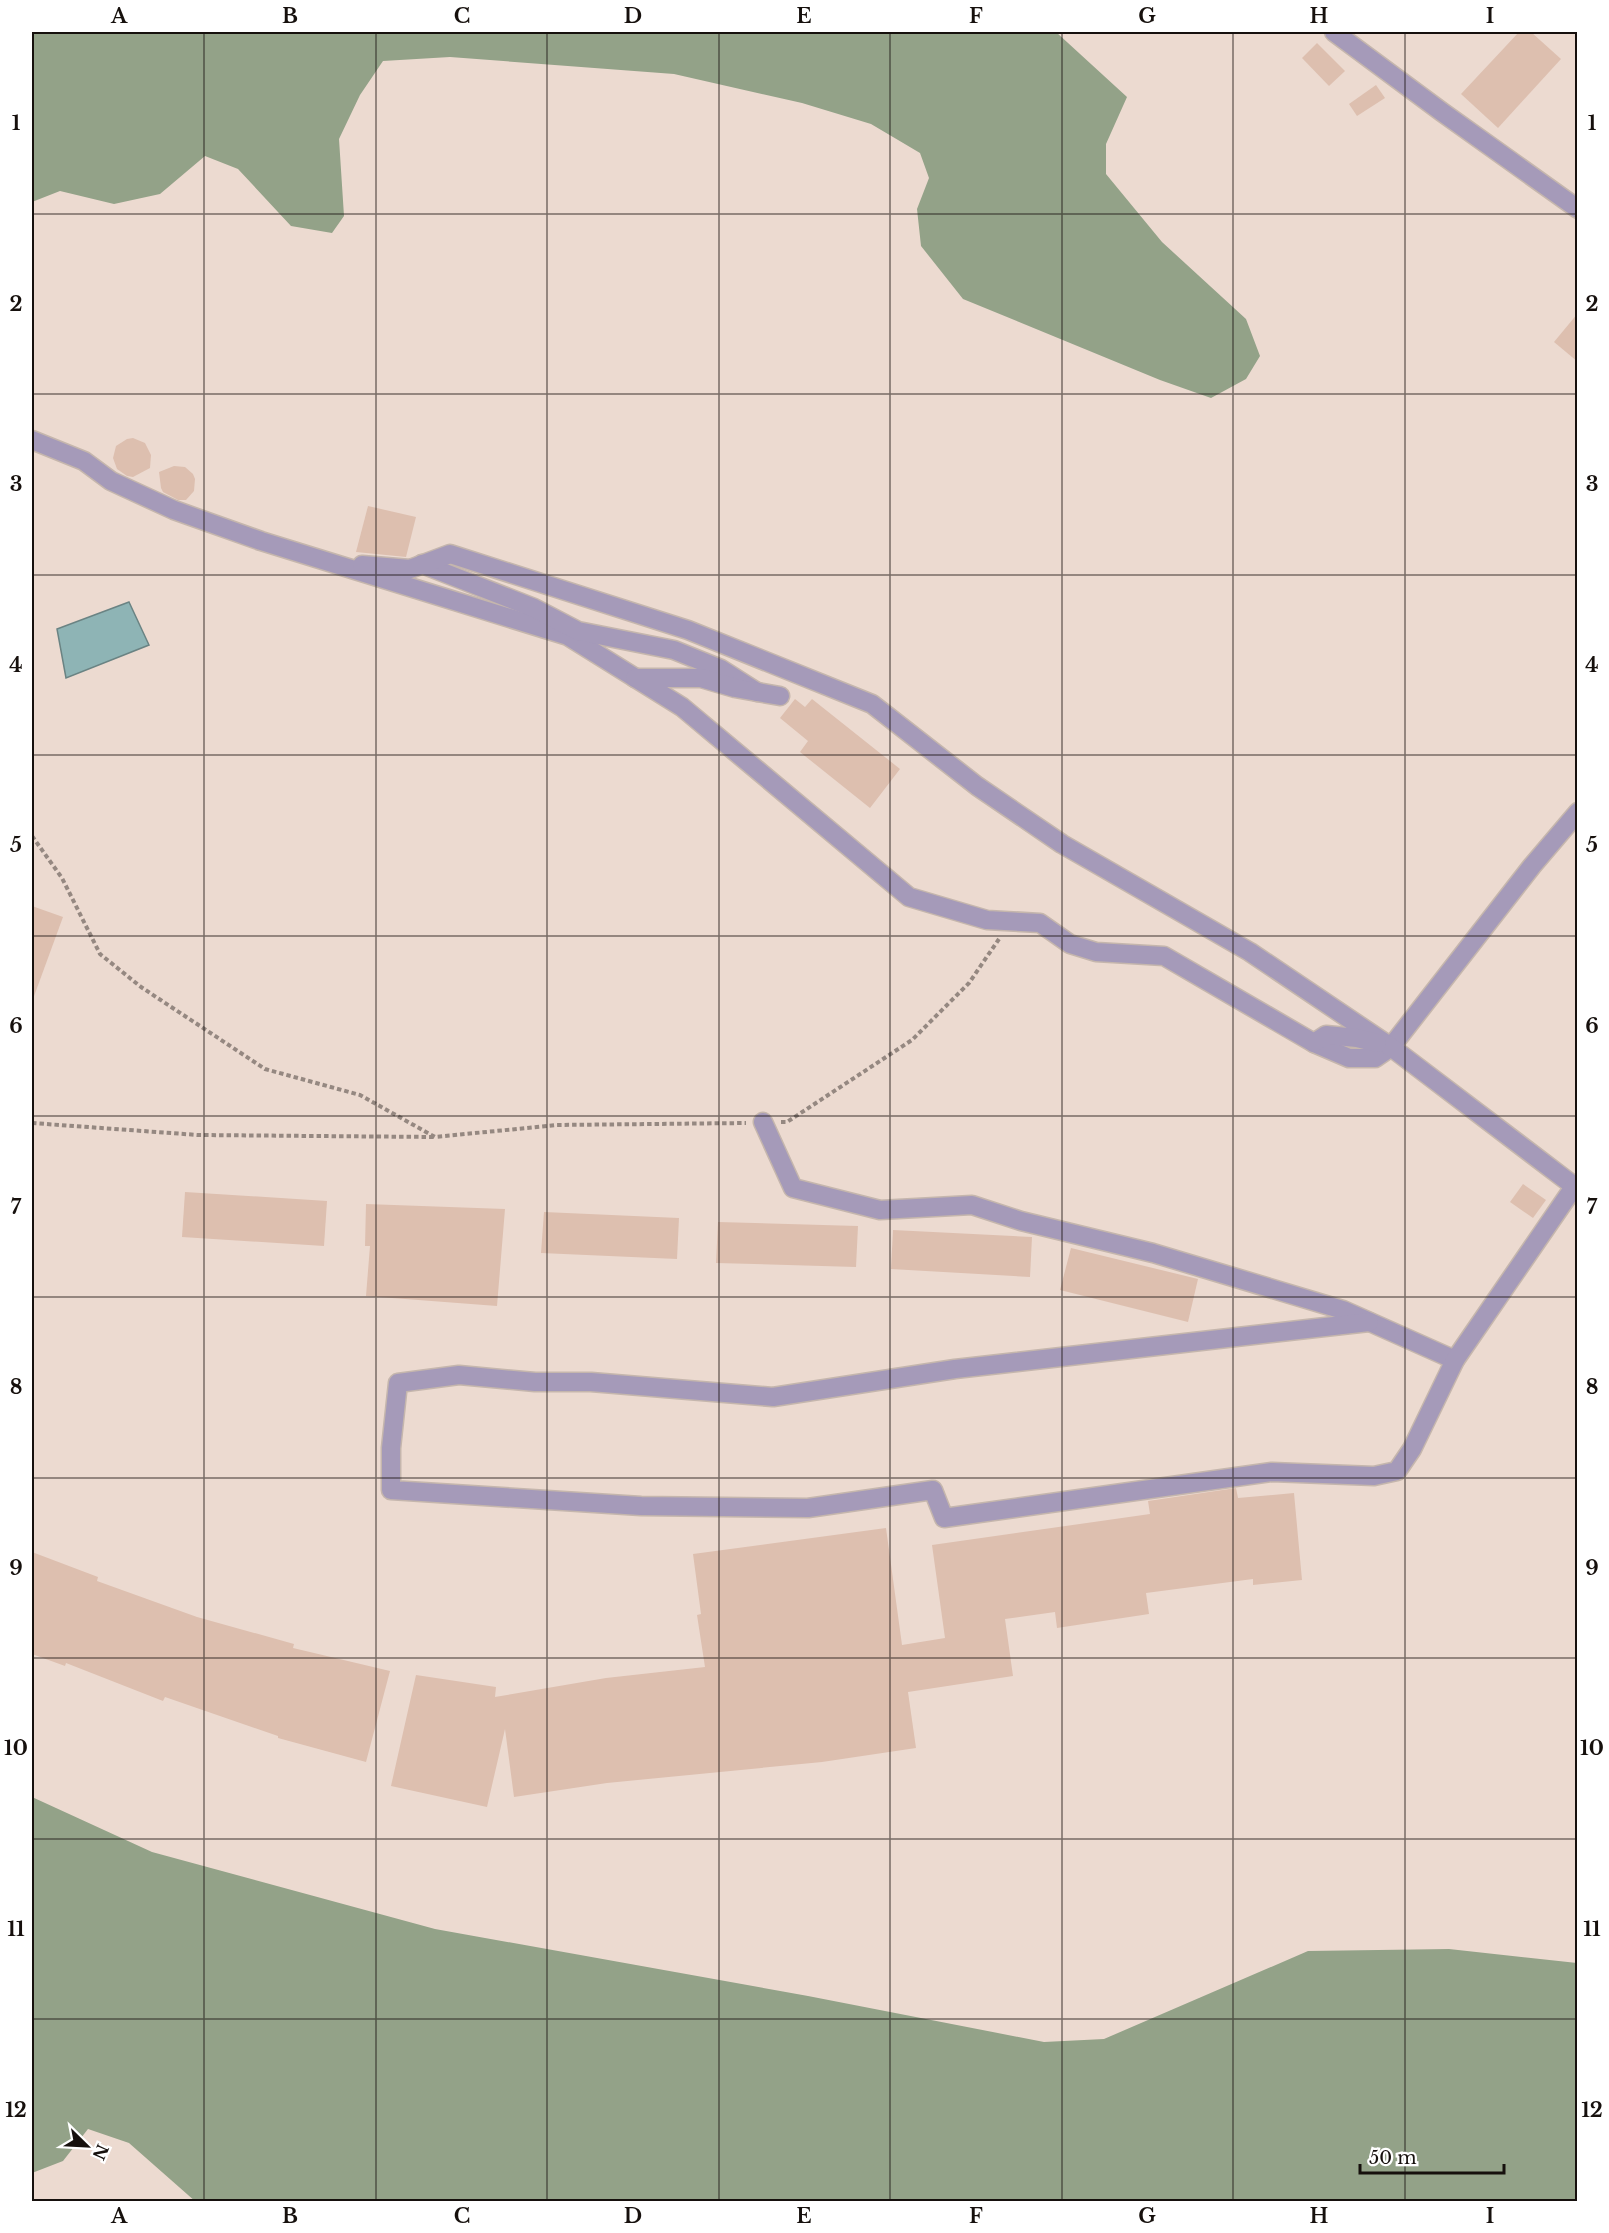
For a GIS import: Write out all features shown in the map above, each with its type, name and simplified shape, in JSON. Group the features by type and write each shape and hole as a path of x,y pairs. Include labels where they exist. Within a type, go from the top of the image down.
{"street":[{"path":"1334,32 1578,209"},
{"path":"32,440 84,461 111,481 174,510 336,565 568,636 682,707 909,897 987,920 1040,923 1070,944 1096,952 1164,956 1314,1043 1349,1058 1375,1058 1391,1047 1532,866 1578,812"},
{"path":"336,565 410,568 450,554 688,630 872,704 977,786 1062,844 1250,952 1391,1047 1576,1188 1455,1360 1407,1456 1397,1471 1374,1476 1272,1472 944,1518 933,1490 808,1508 641,1506 391,1490 391,1448 398,1383 459,1375 535,1382 591,1382 773,1397 955,1368 1369,1322"},
{"path":"422,564 534,608 578,631 675,650 721,669 757,692"},
{"path":"635,678 701,678 780,696"},
{"path":"763,1122 793,1188 880,1210 972,1205 1021,1221 1153,1252 1343,1310 1455,1360"}],"path":[{"path":"32,836 62,878 100,954 141,987 265,1069 360,1095 435,1137"},
{"path":"32,1123 198,1135 435,1137 557,1125 787,1122 912,1040 969,983 1011,921"}],"green space":[{"path":"32,32 1056,32 1127,97 1106,144 1106,174 1162,242 1246,319 1260,356 1246,379 1211,398 1160,380 963,299 921,246 917,209 929,178 920,153 871,124 802,103 674,74 450,57 383,61 360,95 339,139 344,216 332,233 291,226 238,169 205,156 160,194 114,204 60,191 32,202"},
{"path":"32,1797 152,1852 435,1929 808,1996 1044,2042 1104,2039 1308,1951 1449,1949 1577,1963 1577,2201 196,2202 129,2143 88,2129 63,2161 32,2173"}],"water":[{"path":"129,602 149,645 66,678 57,629"}],"building":[{"path":"1519,32 1531,32 1561,59 1498,128 1461,94"},
{"path":"1317,43 1345,71 1329,86 1302,58"},
{"path":"1376,85 1385,98 1357,116 1349,104"},
{"path":"1578,313 1578,362 1554,342"},
{"path":"133,438 145,443 151,455 150,468 133,477 117,469 113,458 116,446"},
{"path":"174,466 185,467 195,479 194,491 186,500 178,500 163,492 161,488 159,472"},
{"path":"368,506 416,517 406,557 356,552"},
{"path":"795,699 805,707 812,699 900,769 870,808 800,752 808,741 780,718"},
{"path":"32,906 63,917 33,999 32,999"},
{"path":"1523,1184 1546,1200 1533,1218 1510,1202"},
{"path":"185,1192 327,1201 324,1246 182,1237"},
{"path":"366,1204 505,1209 497,1306 366,1296 370,1246 365,1246"},
{"path":"544,1212 679,1218 677,1259 541,1253"},
{"path":"718,1222 858,1226 856,1267 716,1263"},
{"path":"893,1230 1032,1237 1030,1277 891,1269"},
{"path":"1071,1248 1198,1279 1188,1322 1060,1290"},
{"path":"1236,1488 1238,1498 1294,1493 1302,1580 1253,1585 1253,1579 1146,1593 1149,1614 1057,1628 1055,1612 1005,1619 1013,1676 908,1692 916,1748 822,1762 607,1783 514,1797 505,1729 487,1807 391,1786 416,1675 496,1687 495,1697 606,1678 705,1667 697,1615 701,1614 693,1554 886,1528 902,1645 945,1638 932,1545 1150,1514 1148,1501"},
{"path":"32,1552 98,1577 97,1581 197,1617 294,1644 293,1648 390,1671 366,1762 278,1738 278,1736 165,1697 163,1701 66,1663 65,1666 32,1654"}]}
